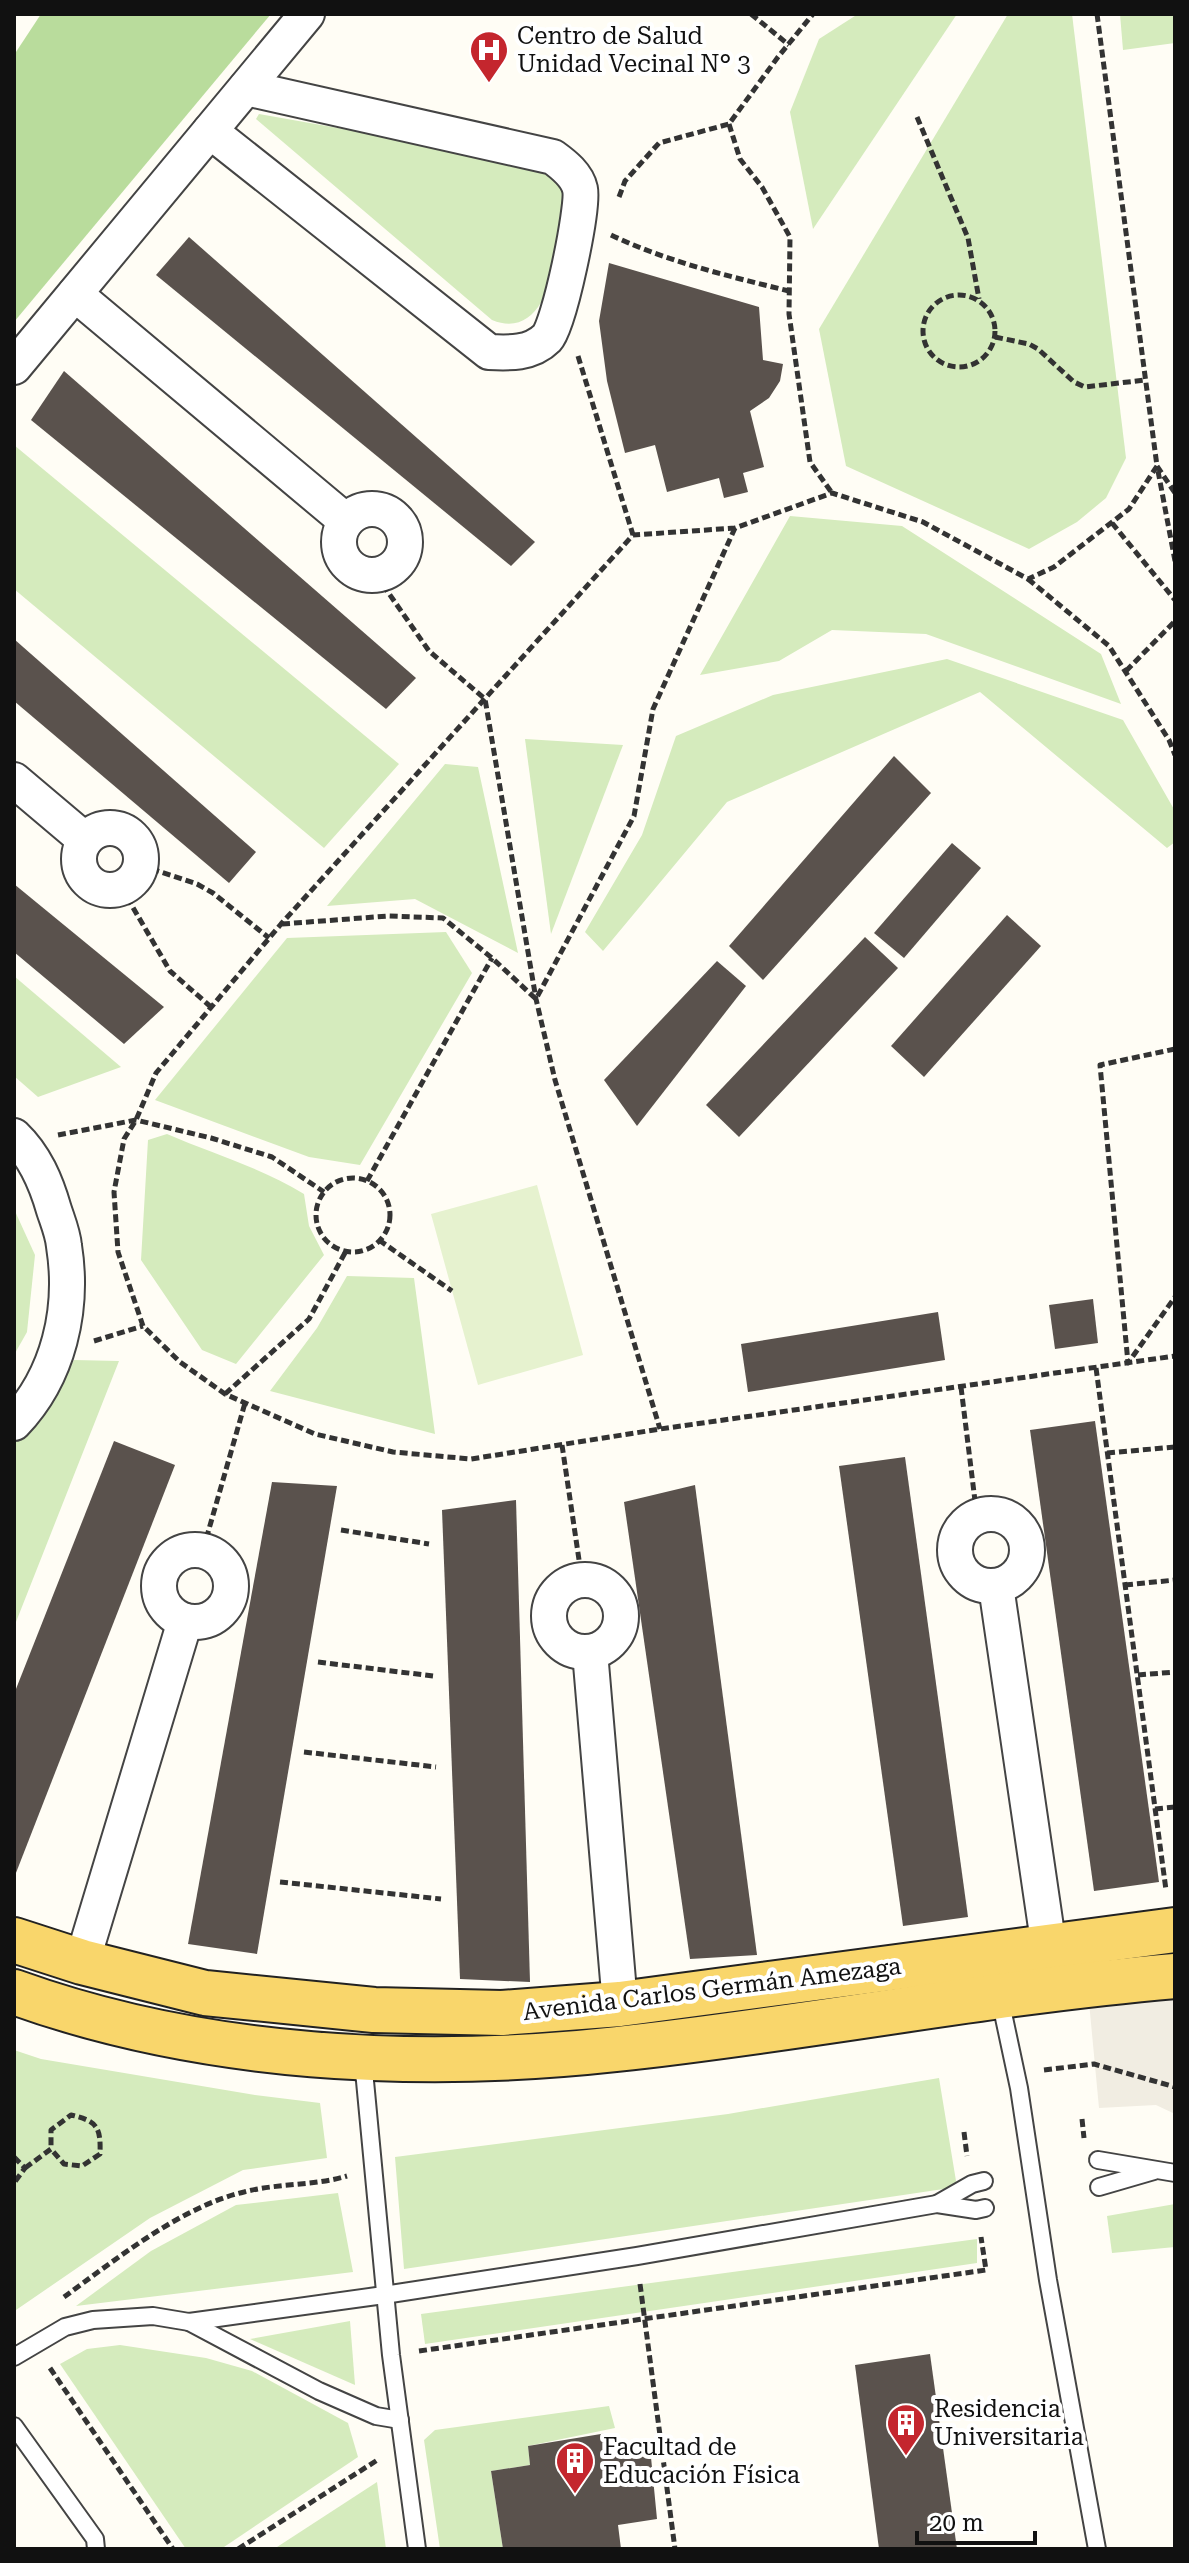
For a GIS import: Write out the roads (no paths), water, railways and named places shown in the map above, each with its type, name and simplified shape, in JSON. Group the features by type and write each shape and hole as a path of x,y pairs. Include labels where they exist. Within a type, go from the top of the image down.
{"main road":[{"name":"Avenida Carlos Germán Amezaga","path":"14,1992 69,2011 209,2043 360,2057 490,2058 615,2049 797,2027 1000,1997 1053,1969 1173,1930"},
{"name":"Avenida Carlos Germán Amezaga","path":"14,1940 82,1962 205,1993 353,2008 502,2013 1053,1969 1175,1976"}],"street":[{"path":"14,367 307,14"},
{"path":"210,131 489,352 512,353 532,348 549,337 567,275 582,201 580,185 568,168 553,157 246,88"},
{"path":"75,294 346,521"},
{"path":"374,509 394,516 405,534 402,556 387,572 365,575 355,570 341,553 339,542 346,521 354,514 374,509"},
{"path":"14,780 85,840"},
{"path":"102,828 122,831 131,836 137,844 131,876 101,889 85,877 79,859 85,840 102,828"},
{"path":"14,1423 47,1379 61,1340 67,1298 64,1245 48,1188 21,1142"},
{"path":"999,1515 1011,1520 1025,1539 1027,1552 1018,1574 996,1586 973,1582 958,1566 955,1543 967,1523 977,1517 999,1515"},
{"path":"203,1550 223,1563 231,1586 229,1598 214,1616 203,1621 185,1621 170,1612 163,1602 159,1579 163,1568 181,1552 203,1550"},
{"path":"582,1580 604,1586 619,1605 621,1617 612,1640 590,1652 579,1652 558,1641 549,1621 553,1598 570,1583 582,1580"},
{"path":"996,1586 1053,1969"},
{"path":"82,1962 185,1621"},
{"path":"590,1652 620,2004"}],"lane":[{"path":"1000,1997 1019,2088 1048,2280 1097,2549"},
{"path":"360,2057 365,2081 384,2295 417,2549"},
{"path":"1098,2160 1175,2173"},
{"path":"1099,2187 1155,2170"},
{"path":"937,2204 972,2184 984,2181"},
{"path":"14,2357 65,2327 93,2320 153,2316 189,2322 637,2256 937,2204 976,2210 982,2215"},
{"path":"189,2322 319,2391 376,2416 400,2420"},
{"path":"14,2426 95,2539 96,2549"}],"place":[{"name":"Centro de Salud Unidad Vecinal N° 3","path":"489,84"},
{"name":"Residencia Universitaria","path":"906,2457"},
{"name":"Facultad de Educación Física","path":"575,2495"}]}
